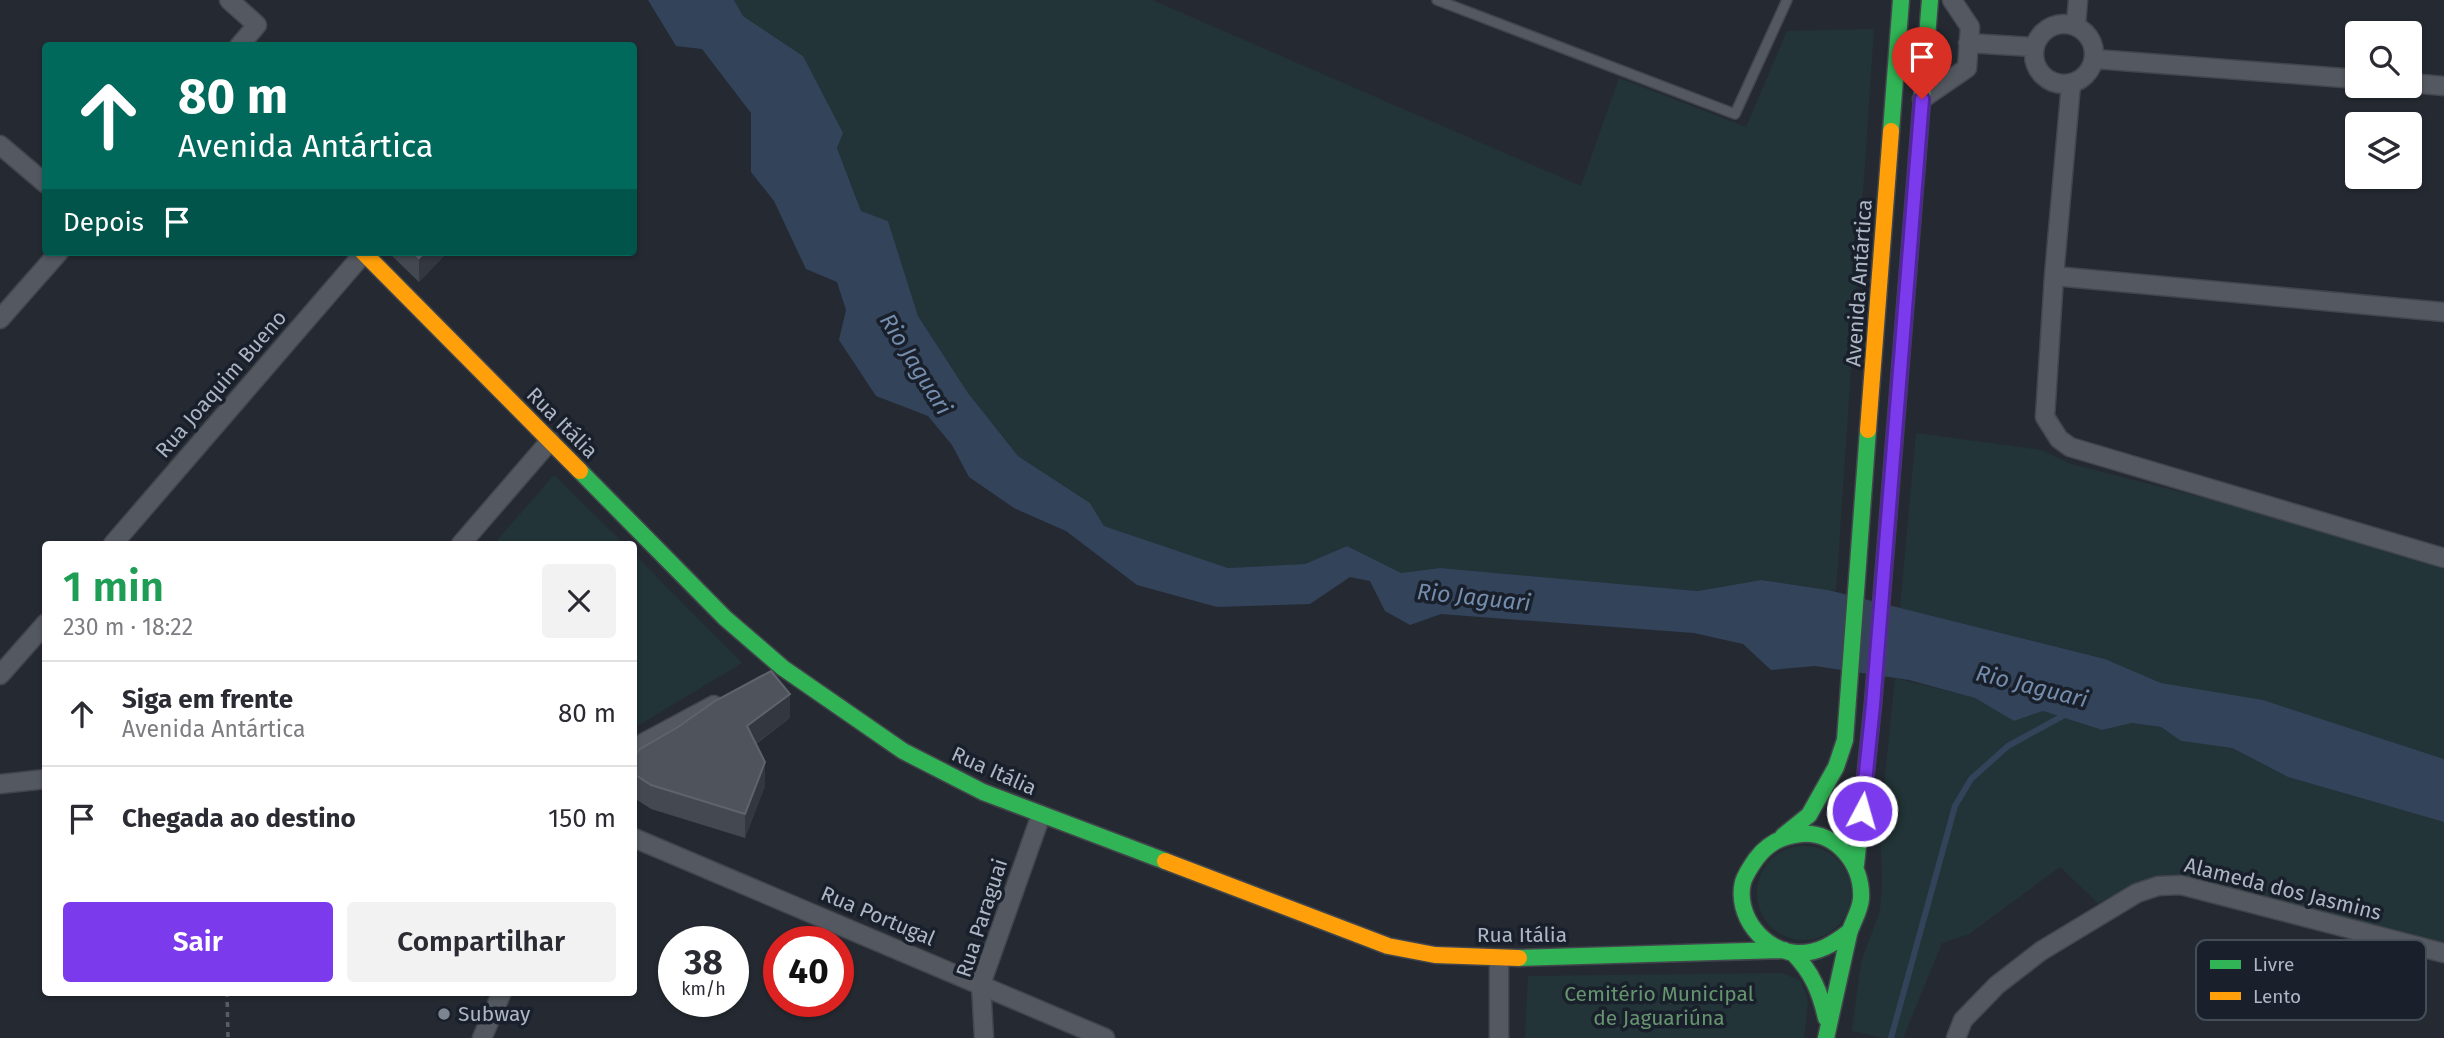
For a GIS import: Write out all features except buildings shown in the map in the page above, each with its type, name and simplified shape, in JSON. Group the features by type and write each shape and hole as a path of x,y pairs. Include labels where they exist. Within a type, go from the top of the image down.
{"street":[{"path":"229,0 257,25 242,42"},
{"name":"Avenida Antártica","path":"1783,836 1809,815 1836,766 1845,740 1902,0"},
{"path":"1856,864 1873,705 1930,0"},
{"path":"1922,99 1967,68 1970,27 1952,0"},
{"path":"2076,25 2078,0"},
{"path":"2057,23 2076,25 2091,38 2095,59 2087,75 2071,84 2050,82 2036,68 2033,47 2042,32 2057,23"},
{"path":"1968,43 2033,47"},
{"path":"2095,59 2345,78"},
{"path":"2071,84 2045,417 2059,439 2070,447 2444,558"},
{"path":"2422,84 2444,86"},
{"path":"0,145 42,181"},
{"path":"0,319 55,256"},
{"name":"Rua Joaquim Bueno","path":"116,541 360,256"},
{"name":"Rua Itália","path":"366,256 777,671 903,751 983,792 1388,946 1435,955 1499,959 1788,951"},
{"path":"2054,276 2444,312"},
{"path":"464,541 550,441"},
{"path":"0,675 42,627"},
{"path":"637,746 725,699"},
{"path":"0,784 42,779"},
{"name":"Rua Paraguai","path":"984,1038 981,984 1041,815"},
{"path":"1809,833 1828,838 1842,847 1856,864 1862,881 1863,899 1859,916 1850,931 1838,942 1808,953 1788,951 1773,946 1760,937 1749,922 1743,906 1744,877 1753,858 1767,844 1783,836 1809,833"},
{"name":"Rua Portugal","path":"637,839 1105,1038"},
{"name":"Alameda dos Jasmins","path":"1956,1038 1963,1020 1997,985 2040,951 2137,893 2158,886 2181,885 2394,940"},
{"path":"1827,1032 1850,931"},
{"name":"Alameda dos Jasmins","path":"2426,948 2444,953"},
{"path":"1788,951 1807,967 1820,987 1827,1032"},
{"path":"1499,959 1499,1038"},
{"path":"482,1038 500,996"}],"lane":[{"path":"1437,0 1735,114 1787,0"}],"path":[{"path":"227,996 228,1038"}],"green space":[{"path":"734,0 1152,0 1581,186 1619,78 1746,127 1787,31 1874,29 1836,591 1761,580 1698,591 1440,568 1400,573 1347,546 1305,564 1228,568 1104,526 1090,503 1018,456 968,393 918,316 888,221 861,211 803,56 743,16"},
{"path":"1916,433 2041,450 2071,464 2444,559 2444,759 2263,700 2161,683 2105,659 1900,608"},
{"path":"554,475 621,541 497,541"},
{"path":"637,557 742,663 637,726"},
{"path":"1895,678 1976,698 2014,721 2043,711 2102,730 2132,723 2161,727 2181,741 2231,748 2288,777 2444,822 2444,946 2189,877 2164,879 2142,885 2098,903 2060,867 1969,934 1942,943 1903,1038 1883,1038 1852,1031 1861,962 1880,911 1880,825"},
{"path":"1804,846 1822,850 1837,860 1847,875 1851,893 1847,911 1837,926 1822,936 1804,940 1786,936 1771,926 1761,911 1757,893 1761,875 1771,860 1786,850"},
{"name":"Cemitério Municipal de Jaguariúna","path":"1782,973 1801,981 1808,1001 1804,1038 1525,1038 1528,976"}],"water":[{"name":"Rio Jaguari","path":"648,0 734,0 743,16 803,56 843,133 837,148 861,211 888,221 918,316 968,393 1018,456 1090,503 1104,526 1228,568 1305,564 1347,546 1401,573 1440,568 1698,591 1761,580 1828,590 2105,659 2161,683 2263,700 2444,759 2444,822 2288,777 2232,748 2181,741 2161,727 2132,723 2102,730 2043,711 2014,721 1975,698 1909,680 1815,666 1771,670 1743,644 1694,633 1441,614 1410,625 1385,611 1370,581 1350,577 1310,604 1217,607 1137,585 1066,531 1014,508 969,477 952,445 928,416 876,396 839,340 846,310 837,282 806,269 774,201 751,172 751,113 702,49 676,46"}],"waterway":[{"name":"Rio Jaguari","path":"1891,1038 1955,806 1971,779 2008,746 2068,713"}],"traffic: fast":[{"path":"1891,131 1901,0"},
{"path":"1856,865 1873,704 1930,0"},
{"path":"1783,836 1809,815 1836,767 1845,740 1868,430"},
{"path":"580,471 725,618 783,668 903,751 983,792 1165,861"},
{"path":"1826,1038 1849,934 1861,899 1858,874 1836,844 1814,835 1788,836 1765,849 1756,859 1743,882 1743,907 1754,929 1773,946 1797,953 1812,952 1826,947 1850,931"},
{"path":"1519,958 1784,950"},
{"path":"1793,953 1814,983 1826,1018"}],"traffic: slow":[{"path":"1868,430 1891,131"},
{"path":"367,256 580,471"},
{"path":"1165,861 1388,946 1435,955 1519,958"}],"place":[{"name":"Subway","path":"444,1014"}],"route":[{"path":"1862,811 1922,99"}]}
